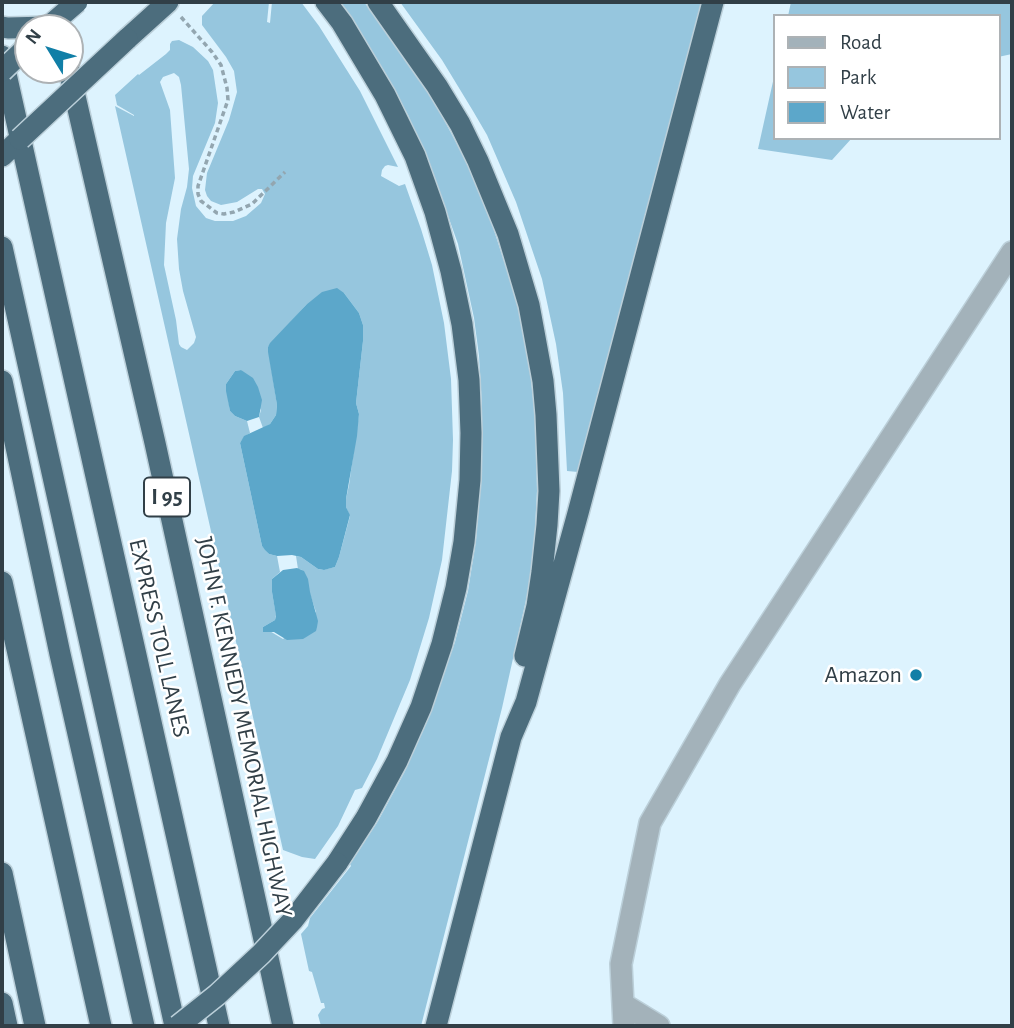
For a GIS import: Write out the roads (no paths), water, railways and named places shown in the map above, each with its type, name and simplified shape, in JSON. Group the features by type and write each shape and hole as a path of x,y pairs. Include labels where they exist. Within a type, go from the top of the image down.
{"highway":[{"path":"2,247 177,1026 217,995 269,946 337,863 366,818 397,761 421,707 442,644 464,542 470,480 468,368 460,310 444,242 415,156 385,95 342,23 326,2"},
{"path":"378,2 437,86 460,124 508,234 537,341 546,415 547,525 537,606 516,698 511,737 436,1026"},
{"path":"511,737 526,702 573,533 713,2"},
{"path":"2,156 127,39 172,6"},
{"name":"EXPRESS TOLL LANES","path":"2,56 219,1026"},
{"name":"JOHN F. KENNEDY MEMORIAL HIGHWAY","path":"72,84 155,443 283,1026"},
{"path":"2,381 144,1026"},
{"path":"2,582 101,1026"},
{"path":"2,873 35,1026"},
{"path":"2,1003 7,1026"}],"lane":[{"path":"624,1026 621,964 650,823 730,684 1012,252"},
{"path":"623,1004 659,1026"}],"water":[{"path":"337,288 359,313 363,325 363,341 356,403 359,414 357,436 346,499 350,515 335,567 324,570 301,557 269,554 262,546 240,443 244,436 270,424 276,415 277,405 268,352 270,343 306,305 322,292"},
{"path":"241,370 253,378 262,400 259,417 247,421 230,411 226,391 226,384 235,371"},
{"path":"297,568 304,571 308,579 318,621 316,631 303,639 287,640 274,632 263,632 263,627 275,620 276,616 272,579 283,570"}],"place":[{"name":"Amazon","path":"916,675"}]}
